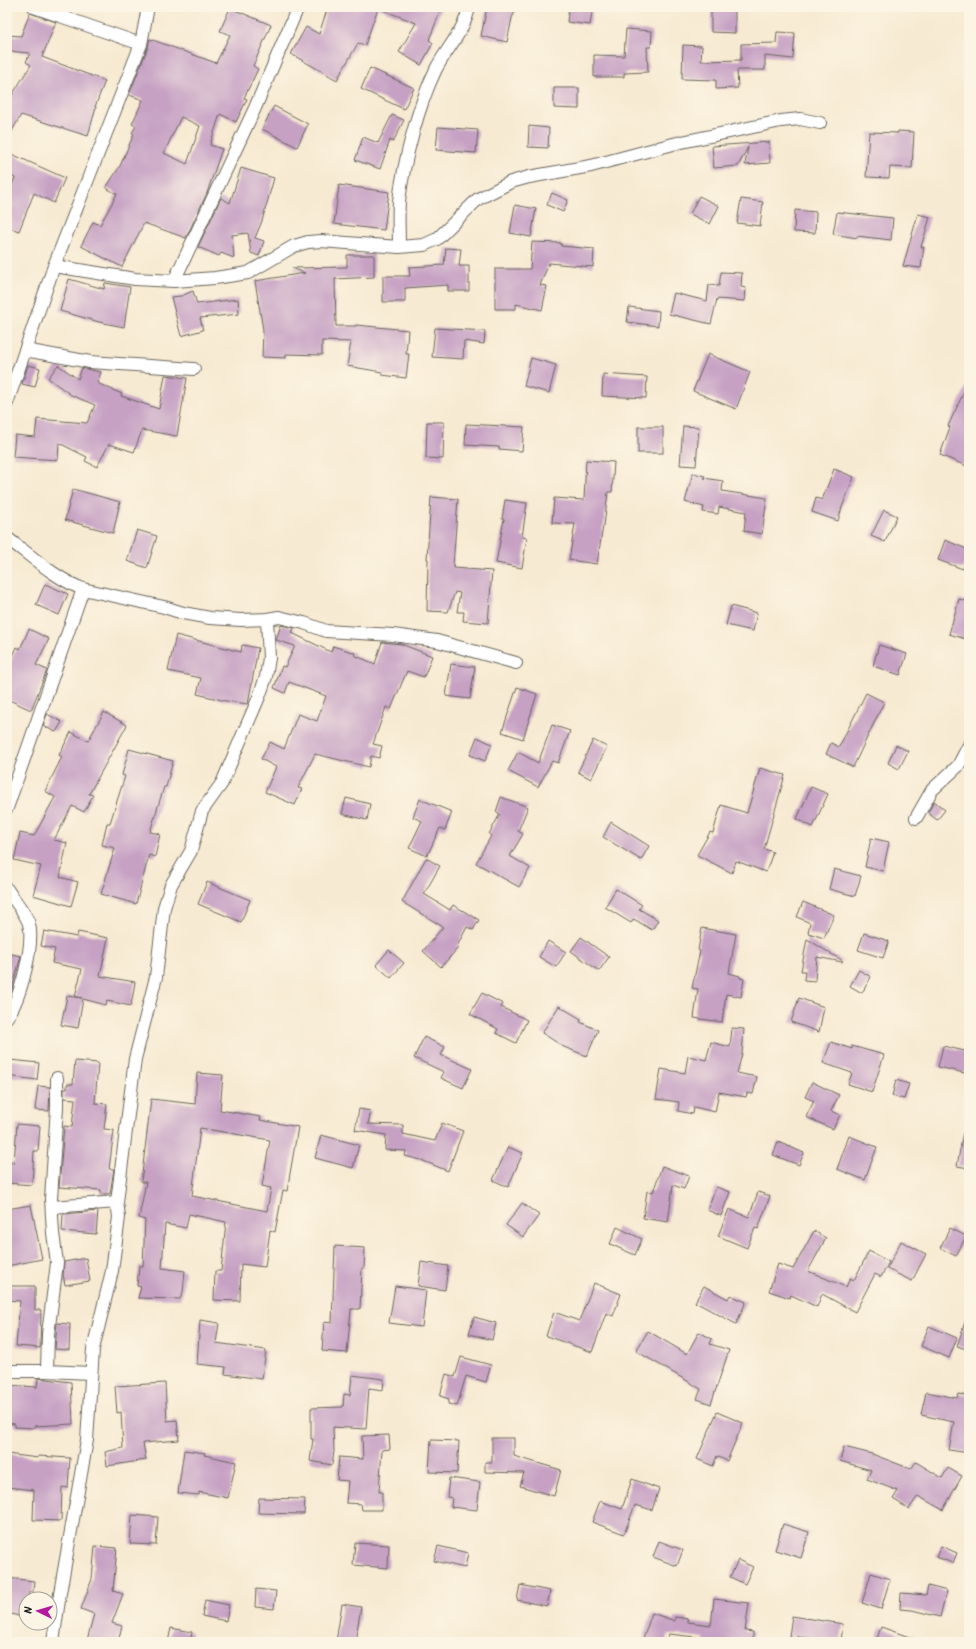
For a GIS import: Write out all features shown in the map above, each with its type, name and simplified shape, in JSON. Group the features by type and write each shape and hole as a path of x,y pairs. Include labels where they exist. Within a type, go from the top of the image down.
{"street":[{"path":"34,7 141,44"},
{"path":"7,403 54,266 141,44 148,7"},
{"path":"174,281 255,108 298,7"},
{"path":"399,247 399,202 406,165 419,114 436,69 465,23 469,7"},
{"path":"54,266 135,279 174,281 230,277 248,273 284,251 308,242 321,241 399,247 424,245 437,239 478,199 511,182 530,176 591,166 677,143 781,121 800,120 820,123"},
{"path":"25,350 90,362 194,368"},
{"path":"7,538 58,575 75,586 83,589 210,618 267,620 279,617 304,623 326,631 393,635 437,641 516,663"},
{"path":"7,808 83,589"},
{"path":"53,1642 60,1592 87,1440 93,1349 112,1270 119,1217 117,1202 135,1059 156,977 164,908 171,885 191,851 202,811 222,783 259,697 266,677 269,658 267,620"},
{"path":"916,818 932,790 958,766 969,745"},
{"path":"7,889 28,921 30,933 26,968 21,990 7,1017"},
{"path":"47,1371 48,1334 57,1263 52,1208 57,1078"},
{"path":"52,1208 117,1202"},
{"path":"7,1371 91,1373"}],"building":[{"path":"328,7 442,7 429,40 433,43 421,65 399,52 416,23 378,8 365,45 358,43 337,80 291,54 306,27 319,34"},
{"path":"487,7 517,7 512,18 507,42 481,36"},
{"path":"569,7 593,7 590,25 567,22"},
{"path":"711,7 735,7 735,33 711,32"},
{"path":"230,8 271,25 253,66 258,69 244,98 247,99 236,122 220,114 210,145 222,149 207,193 186,238 144,223 122,267 81,246 93,222 100,225 117,194 106,188 120,166 134,134 132,133 136,126 132,124 143,100 129,95 150,39 216,63 230,35 220,31","holes":["181,117 200,126 187,164 164,153"]},
{"path":"30,13 56,22 42,57 105,81 95,107 88,136 21,115 7,140 7,103 31,65 26,62 30,53 7,51 7,35 21,36"},
{"path":"626,29 652,31 651,47 647,47 648,72 624,73 624,77 594,77 594,55 624,56"},
{"path":"777,32 795,33 793,59 765,56 765,70 737,70 738,88 716,89 716,80 682,79 683,45 702,46 701,61 741,60 741,44 776,43"},
{"path":"370,68 414,88 404,109 361,89"},
{"path":"554,88 579,88 579,109 554,108"},
{"path":"274,106 308,124 297,147 262,129"},
{"path":"392,115 404,120 393,142 390,140 380,169 355,160 363,137 378,143"},
{"path":"529,126 549,128 548,148 528,147"},
{"path":"438,127 478,130 476,153 436,150"},
{"path":"898,131 914,132 912,168 890,167 889,178 866,177 869,132 898,133"},
{"path":"769,142 770,163 745,165 748,147 738,166 714,168 712,146"},
{"path":"7,152 65,178 54,203 34,193 19,231 7,227 7,195 15,178 7,174"},
{"path":"241,168 274,178 262,221 255,238 264,241 259,256 251,253 248,233 232,235 234,258 221,253 219,256 198,247 221,198 230,203"},
{"path":"339,185 389,192 384,230 334,224"},
{"path":"552,193 568,200 563,212 547,205"},
{"path":"699,196 719,206 710,224 690,214"},
{"path":"741,199 763,202 760,226 737,223"},
{"path":"515,205 536,209 531,237 510,233"},
{"path":"795,210 816,212 815,233 794,232"},
{"path":"837,212 893,218 891,240 857,236 857,238 833,234"},
{"path":"918,214 930,217 921,247 924,247 921,268 903,266"},
{"path":"532,242 561,243 561,246 594,249 593,267 549,263 540,285 547,286 542,310 516,304 516,309 495,309 495,269 530,269"},
{"path":"446,248 461,249 459,266 469,266 469,291 448,291 448,285 405,288 405,302 383,302 383,276 410,276 409,267 444,265"},
{"path":"347,255 374,255 374,277 335,279 336,326 356,325 408,330 406,354 409,354 406,378 382,375 382,372 347,366 351,342 322,341 322,355 286,354 286,358 262,357 263,330 255,281 305,273 292,268 347,267"},
{"path":"721,272 742,273 741,287 746,288 745,301 717,299 711,324 669,314 674,293 707,301 709,285 719,286"},
{"path":"69,279 104,289 105,283 130,287 124,327 99,322 60,311"},
{"path":"193,291 197,304 238,299 239,314 200,318 203,330 181,336 171,297 181,296"},
{"path":"629,307 659,311 658,326 627,322"},
{"path":"435,328 485,331 484,344 464,341 463,359 432,357"},
{"path":"708,354 750,372 736,409 693,391"},
{"path":"531,358 556,365 549,393 524,386"},
{"path":"28,365 40,368 35,387 22,384"},
{"path":"58,365 78,379 82,368 101,372 97,383 122,394 121,396 159,409 165,375 187,378 177,436 142,430 134,452 109,444 97,467 85,461 87,457 59,443 58,460 13,457 15,435 35,437 37,419 87,423 95,405 71,395 48,378"},
{"path":"603,374 647,377 646,398 602,396"},
{"path":"969,381 969,467 940,455 950,427 948,426"},
{"path":"427,422 444,422 443,459 426,458"},
{"path":"466,424 524,427 522,451 499,449 499,447 465,445"},
{"path":"683,426 699,427 696,466 680,465"},
{"path":"638,427 663,427 663,453 638,453"},
{"path":"586,460 614,462 612,492 608,492 597,564 569,560 575,524 552,523 554,498 584,500"},
{"path":"834,469 854,477 838,521 812,512 816,498 822,500"},
{"path":"693,473 705,476 704,478 723,481 722,491 767,498 762,534 744,531 746,512 719,507 718,514 703,512 704,507 685,502"},
{"path":"73,489 120,502 113,533 65,520"},
{"path":"431,497 458,499 454,568 492,571 488,623 463,621 464,612 457,612 460,593 455,592 448,612 427,611 427,559"},
{"path":"505,500 527,503 522,537 527,538 522,568 496,563 504,519 502,519"},
{"path":"884,510 897,516 885,542 871,536"},
{"path":"137,530 157,536 147,568 127,561"},
{"path":"945,540 969,550 963,569 938,560"},
{"path":"45,584 68,594 59,615 36,605"},
{"path":"959,599 969,602 969,640 949,634"},
{"path":"731,606 757,613 753,631 726,625"},
{"path":"281,625 294,628 292,633 331,652 333,646 355,653 354,655 375,664 382,642 401,644 432,656 424,677 407,671 391,709 386,707 373,744 382,746 379,758 371,756 369,767 315,754 298,788 302,789 295,805 265,792 276,767 261,759 270,742 284,749 298,714 317,721 326,696 289,682 285,693 274,688 282,666 285,667 295,646 276,640"},
{"path":"29,629 49,639 36,665 47,670 31,710 7,699 7,669 17,647 20,649"},
{"path":"176,635 241,652 242,645 258,648 248,704 226,701 197,694 201,678 168,671"},
{"path":"879,645 907,654 900,675 873,666"},
{"path":"451,664 475,667 470,699 446,696"},
{"path":"517,687 537,694 523,739 502,732"},
{"path":"866,693 884,702 853,767 826,754 831,743 839,747"},
{"path":"104,712 127,725 89,794 93,795 84,812 72,806 54,840 67,843 60,877 78,882 71,906 33,895 41,866 14,860 20,833 34,836 55,797 45,791 62,757 59,755 71,732 88,741"},
{"path":"47,714 62,722 56,732 43,726"},
{"path":"552,725 570,731 558,763 552,761 538,787 508,771 518,752 538,763"},
{"path":"477,737 492,744 485,761 470,755"},
{"path":"593,740 607,747 591,779 578,772"},
{"path":"896,745 908,751 899,769 888,763"},
{"path":"129,749 173,761 166,787 164,787 150,832 160,834 155,857 149,855 136,904 101,894 115,848 102,845 107,823 110,823 125,776 122,775"},
{"path":"760,768 785,775 764,849 773,852 766,872 736,861 732,873 697,855 710,832 713,833 721,805 747,813"},
{"path":"811,787 828,794 813,827 797,819"},
{"path":"501,797 528,807 518,831 523,834 510,856 530,868 519,887 476,863 491,836 489,834 500,814 496,812"},
{"path":"346,798 370,804 367,820 342,814"},
{"path":"420,799 452,812 445,830 440,828 427,856 409,848 422,821 413,817"},
{"path":"934,801 945,810 937,820 928,813"},
{"path":"611,822 649,846 641,860 603,837"},
{"path":"871,838 889,842 883,871 865,867"},
{"path":"426,858 440,866 424,894 450,910 453,905 479,920 473,930 467,927 457,946 458,948 441,967 423,951 443,927 402,902"},
{"path":"834,869 861,876 855,896 829,889"},
{"path":"207,882 250,900 241,922 198,904"},
{"path":"616,889 642,905 639,909 658,920 652,930 634,919 631,923 605,907"},
{"path":"803,902 834,915 824,938 808,933 810,923 797,917"},
{"path":"702,928 736,934 729,973 740,976 740,978 744,979 741,997 726,994 722,1022 694,1018 698,989 692,988 700,951 698,950"},
{"path":"44,931 77,937 78,932 108,938 100,976 135,982 131,1006 107,1001 106,1005 83,999 78,1028 61,1025 67,996 82,998 75,996 82,969 52,963 55,949 41,946"},
{"path":"864,933 889,941 883,958 858,950"},
{"path":"581,937 609,957 599,971 571,951"},
{"path":"807,939 843,961 817,957 815,981 804,980 805,971 801,971"},
{"path":"548,941 566,952 556,967 539,957"},
{"path":"389,950 404,963 391,978 376,965"},
{"path":"7,953 21,956 10,996 7,995"},
{"path":"859,970 871,977 862,993 850,986"},
{"path":"482,993 503,1004 501,1007 527,1020 516,1043 496,1033 498,1029 470,1014"},
{"path":"799,998 824,1007 819,1032 791,1022"},
{"path":"559,1006 581,1019 580,1022 598,1030 587,1056 564,1047 542,1033"},
{"path":"732,1028 744,1029 742,1054 737,1073 757,1077 753,1094 747,1093 746,1097 719,1092 715,1112 694,1107 693,1114 678,1111 679,1102 656,1099 661,1069 685,1073 688,1056 706,1060 711,1042 730,1047"},
{"path":"424,1037 445,1047 441,1055 472,1069 463,1088 441,1078 444,1072 414,1058"},
{"path":"831,1042 852,1049 852,1046 884,1055 872,1092 848,1084 852,1073 823,1063"},
{"path":"943,1046 969,1052 969,1074 938,1067"},
{"path":"10,1060 39,1063 37,1080 7,1076"},
{"path":"75,1061 98,1063 95,1103 107,1104 104,1129 114,1130 109,1169 114,1169 110,1194 101,1194 101,1190 59,1187 64,1126 72,1127 75,1099 64,1098 64,1089 67,1089 67,1084 73,1084"},
{"path":"197,1073 223,1075 220,1110 261,1117 260,1120 298,1127 287,1191 283,1190 275,1232 270,1230 265,1267 241,1264 240,1301 214,1300 215,1271 221,1271 226,1222 189,1214 186,1228 165,1224 162,1268 185,1271 183,1292 180,1299 138,1298 141,1287 137,1286 139,1266 143,1266 145,1220 139,1218 146,1182 141,1182 151,1099 195,1104","holes":["200,1128 270,1140 262,1186 271,1188 267,1211 192,1196"]},
{"path":"896,1080 909,1084 904,1099 892,1096"},
{"path":"812,1082 839,1095 831,1111 840,1115 833,1129 806,1117 814,1101 805,1097"},
{"path":"38,1086 50,1087 49,1111 35,1110"},
{"path":"359,1109 371,1111 368,1124 403,1125 403,1134 435,1141 442,1123 463,1131 448,1171 421,1160 405,1156 406,1151 385,1150 386,1135 355,1130"},
{"path":"17,1124 40,1126 38,1151 34,1151 32,1185 7,1183 7,1162 14,1163"},
{"path":"963,1133 969,1133 969,1168 957,1166"},
{"path":"321,1135 359,1145 353,1168 315,1158"},
{"path":"849,1136 877,1147 865,1180 837,1169"},
{"path":"778,1142 804,1153 799,1165 773,1155"},
{"path":"508,1147 523,1153 508,1187 493,1180"},
{"path":"662,1166 689,1176 684,1189 673,1185 668,1222 643,1218 647,1191 653,1192"},
{"path":"716,1187 730,1192 721,1216 707,1210"},
{"path":"758,1192 770,1196 758,1229 755,1228 747,1248 718,1236 729,1209 749,1217"},
{"path":"522,1203 539,1215 523,1237 506,1225"},
{"path":"31,1205 42,1259 7,1266 7,1209"},
{"path":"98,1211 96,1234 62,1231 63,1214"},
{"path":"617,1227 642,1239 635,1255 610,1244"},
{"path":"950,1228 966,1236 956,1256 940,1248"},
{"path":"814,1231 826,1238 808,1271 846,1287 850,1278 854,1280 869,1251 889,1262 881,1277 875,1274 855,1312 822,1294 817,1307 791,1295 790,1298 769,1291 778,1264 793,1269"},
{"path":"901,1241 926,1254 912,1281 887,1269"},
{"path":"335,1246 365,1248 364,1268 362,1268 360,1309 351,1309 347,1353 322,1351 324,1322 332,1323"},
{"path":"86,1258 90,1281 65,1285 63,1275 64,1262"},
{"path":"421,1262 448,1266 445,1290 418,1286"},
{"path":"594,1283 621,1294 613,1316 606,1313 592,1352 546,1336 554,1312 579,1321"},
{"path":"7,1286 35,1286 35,1310 41,1310 40,1348 16,1346 20,1301 7,1300"},
{"path":"395,1286 426,1290 422,1327 389,1323"},
{"path":"704,1286 728,1299 730,1295 746,1302 736,1324 695,1302"},
{"path":"967,1316 969,1317 969,1350 957,1346"},
{"path":"474,1317 496,1323 492,1340 469,1334"},
{"path":"200,1320 219,1323 216,1343 266,1350 262,1379 225,1374 226,1367 197,1364"},
{"path":"57,1323 70,1324 69,1350 55,1349"},
{"path":"929,1326 957,1338 949,1358 921,1346"},
{"path":"648,1331 687,1354 699,1332 712,1339 710,1344 729,1350 711,1404 697,1399 701,1389 636,1351"},
{"path":"461,1357 491,1365 486,1382 466,1376 457,1406 448,1404 449,1399 440,1396 446,1374 455,1377"},
{"path":"352,1375 384,1379 383,1390 369,1388 366,1429 333,1427 334,1451 332,1465 310,1461 313,1439 311,1439 311,1408 343,1407 344,1394 350,1395"},
{"path":"38,1378 71,1382 73,1424 34,1426 34,1428 15,1427 15,1424 7,1423 7,1385 37,1387"},
{"path":"165,1383 167,1421 177,1420 179,1440 143,1443 146,1460 107,1466 105,1452 123,1448 121,1412 117,1413 115,1386"},
{"path":"926,1392 957,1398 958,1394 969,1396 969,1453 949,1450 954,1422 921,1415"},
{"path":"717,1412 743,1423 727,1461 717,1456 713,1466 697,1459"},
{"path":"389,1435 390,1449 382,1450 379,1492 382,1492 382,1510 362,1510 361,1504 346,1503 348,1481 337,1480 339,1457 363,1459 362,1436"},
{"path":"492,1438 514,1438 514,1456 561,1470 554,1496 520,1486 524,1473 485,1472 485,1462 492,1462"},
{"path":"431,1440 459,1441 457,1473 429,1472"},
{"path":"844,1447 872,1454 911,1469 916,1462 942,1478 948,1468 962,1476 943,1510 918,1496 909,1509 893,1499 898,1491 867,1479 871,1470 840,1461"},
{"path":"184,1450 205,1453 204,1455 236,1462 228,1498 199,1492 199,1495 178,1493"},
{"path":"7,1454 38,1458 38,1456 70,1458 68,1488 62,1487 61,1521 33,1520 34,1490 7,1487"},
{"path":"449,1478 480,1482 477,1510 451,1507 452,1498 447,1497"},
{"path":"632,1479 659,1489 652,1510 635,1505 624,1534 592,1522 600,1501 622,1509"},
{"path":"259,1498 305,1499 304,1514 258,1513"},
{"path":"132,1515 158,1517 156,1545 130,1544"},
{"path":"783,1524 809,1532 801,1558 775,1550"},
{"path":"659,1541 683,1550 677,1566 653,1557"},
{"path":"355,1543 389,1545 388,1568 353,1565"},
{"path":"95,1546 117,1548 113,1591 123,1594 112,1623 122,1626 118,1642 95,1642 87,1640 94,1614 81,1609 92,1579"},
{"path":"438,1546 468,1553 465,1568 434,1561"},
{"path":"941,1546 957,1553 953,1563 936,1557"},
{"path":"738,1560 753,1567 745,1584 730,1577"},
{"path":"871,1573 890,1579 881,1609 862,1603"},
{"path":"7,1578 34,1581 33,1591 18,1591 18,1616 7,1613"},
{"path":"520,1585 550,1591 547,1606 517,1600"},
{"path":"928,1586 947,1591 940,1617 912,1610 900,1609 901,1593 926,1595"},
{"path":"256,1589 276,1591 274,1609 255,1607"},
{"path":"714,1599 749,1603 745,1631 753,1632 753,1642 704,1642 704,1638 669,1634 666,1642 642,1642 652,1613 675,1621 675,1617 688,1619 688,1622 711,1625"},
{"path":"205,1600 229,1605 226,1621 202,1616"},
{"path":"342,1604 361,1607 355,1642 336,1642"},
{"path":"792,1616 843,1624 841,1642 789,1636"},
{"path":"881,1627 918,1640 918,1642 876,1642"},
{"path":"171,1628 192,1632 190,1642 168,1642"}]}
